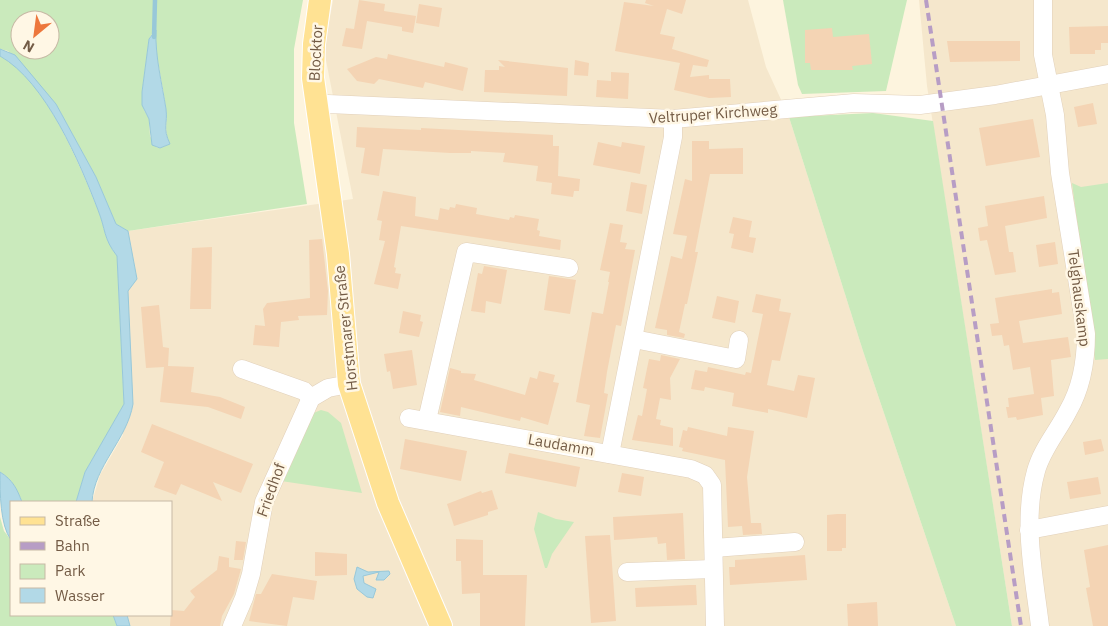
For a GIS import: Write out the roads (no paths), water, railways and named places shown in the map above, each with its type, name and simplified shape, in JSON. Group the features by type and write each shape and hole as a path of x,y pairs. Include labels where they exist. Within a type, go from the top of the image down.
{"main road":[{"name":"Blocktor","path":"316,106 313,78 314,44 320,0"},
{"name":"Horstmarer Straße","path":"316,106 338,254 349,384 388,503 441,626"}],"street":[{"name":"Telghauskamp","path":"1040,626 1029,530 1030,495 1036,469 1073,401 1080,383 1086,349 1086,334 1060,173 1055,115 1043,55 1043,0"},
{"name":"Veltruper Kirchweg","path":"316,106 328,104 673,119 854,103 920,105 1048,86 1108,74"},
{"name":"Laudamm","path":"569,268 466,252 418,419 610,454 673,137 673,119"},
{"path":"634,339 736,359 739,340"},
{"path":"242,370 304,391 311,398 328,388 349,384"},
{"name":"Friedhof","path":"232,626 244,598 251,574 264,502 311,398"},
{"path":"610,454 692,469 705,475 712,485 715,626"},
{"path":"1029,530 1108,514"},
{"path":"714,548 795,542"},
{"path":"627,572 713,569"}],"water":[{"path":"156,30 158,60 166,109 166,129 170,144 160,148 152,145 149,119 142,105 149,39"},
{"path":"0,49 10,53 10,60 19,60 56,104 96,177 116,224 128,231 137,279 128,291 133,404 130,417 98,477 92,501 76,501 85,472 124,404 117,256 107,239 91,191 71,147 46,104 32,84 17,68 0,56"},
{"path":"0,472 14,485 22,501 10,501 10,538 5,526"},
{"path":"357,567 368,572 389,571 390,574 384,580 376,580 379,572 363,576 364,583 376,589 373,598 367,597 357,589 354,579"},
{"path":"113,616 127,616 130,626 117,626"}],"waterway":[{"path":"154,37 155,0"}],"railway":[{"path":"926,0 1021,626"}]}
